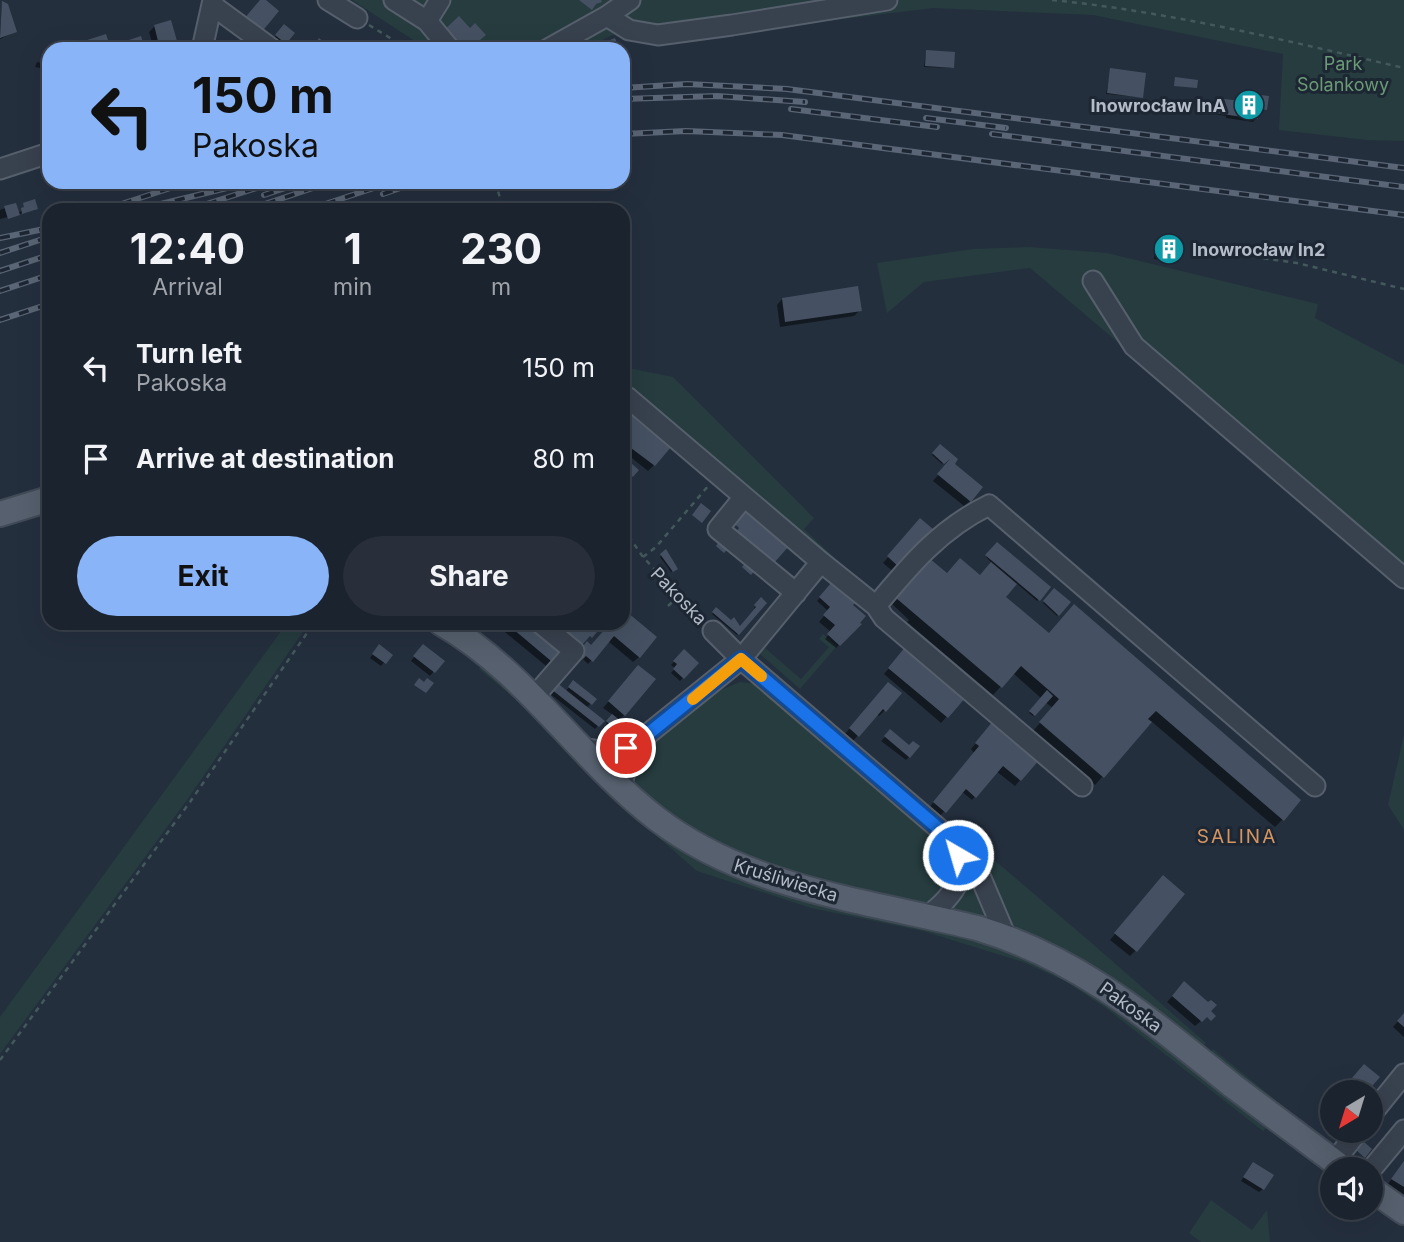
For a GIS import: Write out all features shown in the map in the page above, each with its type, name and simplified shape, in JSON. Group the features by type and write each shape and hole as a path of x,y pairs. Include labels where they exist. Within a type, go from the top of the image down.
{"main road":[{"path":"0,514 42,501"},
{"name":"Kruśliwiecka","path":"453,630 473,643 534,697 621,788 658,819 710,853 733,865 782,882 1006,937"},
{"name":"Pakoska","path":"1006,937 1051,956 1128,1002 1328,1157"},
{"path":"1383,1197 1404,1212"}],"street":[{"path":"328,0 357,18"},
{"path":"394,0 427,21 444,42"},
{"path":"427,21 440,0"},
{"path":"561,42 630,0"},
{"path":"607,16 629,30 658,35 887,0"},
{"path":"204,42 213,2 263,42"},
{"path":"0,169 42,155"},
{"path":"1093,281 1134,346 1404,578"},
{"path":"630,400 876,606 884,618 1082,786"},
{"path":"744,497 718,529 796,593"},
{"path":"876,606 931,542 989,505 1315,786"},
{"path":"582,748 599,752 619,750 638,742 741,659 821,562"},
{"path":"534,697 573,651 548,630"},
{"name":"Pakoska","path":"713,631 741,659 972,857 1006,937"},
{"path":"621,788 628,760 638,742"},
{"name":"Pakoska","path":"928,916 950,898 958,883 958,855 945,834"},
{"path":"1383,1100 1404,1074"},
{"path":"1382,1157 1404,1130"}],"path":[{"path":"1052,0 1236,29 1404,68"},
{"path":"357,18 396,42"},
{"path":"1204,250 1297,263 1404,289"},
{"path":"643,557 656,547 718,475"},
{"name":"Pakoska","path":"630,538 678,597 713,631"},
{"path":"668,606 678,597"},
{"path":"0,1060 190,802 309,630"}],"green space":[{"name":"Park Solankowy","path":"352,0 1404,0 1404,141 1367,140 1279,130 1283,54 1093,15 933,8 660,39 615,34 598,42 416,42"},
{"path":"1029,247 1107,253 1318,304 1315,318 1404,365 1404,588 1030,268 924,282 887,313 877,263 973,249"},
{"path":"630,368 673,377 814,518 804,529 840,563 836,568 630,401"},
{"path":"282,630 304,630 187,800 0,1054 0,1017"},
{"path":"823,634 837,646 800,689 760,654 765,648 801,679 829,647 819,639"},
{"path":"484,663 661,835 699,860 754,886 812,903 975,938 1026,956 1111,1001 1301,1149 1300,1153 1267,1127 1263,1131 1106,1008 1065,981 1023,962 923,931 811,908 697,871 629,812 523,705 479,669"},
{"path":"740,682 757,684 946,844 954,877 935,902 909,902 766,864 695,832 673,818 632,783 630,770 645,747 718,691"},
{"path":"1404,735 1404,830 1388,805"},
{"path":"953,825 1206,1043 1201,1048 1010,923"},
{"path":"965,867 993,920 947,908"},
{"path":"1213,1049 1320,1137 1210,1055"},
{"path":"1211,1200 1252,1230 1267,1210 1270,1242 1201,1242 1189,1233"}],"building":[{"path":"260,0 266,0 279,11 260,34 243,20"},
{"path":"579,0 602,2 596,4 592,10"},
{"path":"2,1 8,4 17,32 0,38"},
{"path":"459,16 470,28 475,23 486,35 480,40 482,42 452,42 442,32"},
{"path":"171,20 177,42 158,42 154,25"},
{"path":"284,24 295,33 288,42 275,35"},
{"path":"106,34 109,42 81,42"},
{"path":"141,36 143,42 130,42"},
{"path":"926,50 955,52 954,68 925,66"},
{"path":"1110,68 1146,73 1143,98 1107,93"},
{"path":"1175,77 1198,80 1197,88 1174,86"},
{"name":"Inowrocław InA","path":"1242,93 1269,96 1267,110 1259,109 1258,119 1214,113 1216,98 1241,101"},
{"path":"35,199 38,209 22,214 23,203"},
{"path":"16,203 20,215 8,219 4,206"},
{"name":"Inowrocław In2","path":"1161,240 1180,243 1178,257 1159,254"},
{"path":"858,286 862,311 785,322 782,298"},
{"path":"630,412 671,447 655,466 630,447"},
{"path":"940,444 958,459 955,464 983,487 971,502 937,474 950,459 944,464 932,453"},
{"path":"630,462 639,470 633,477 630,474"},
{"path":"701,503 711,511 702,523 692,515"},
{"path":"749,511 789,546 773,564 736,532 739,528 735,524"},
{"path":"920,518 934,530 901,569 887,556"},
{"path":"722,538 731,545 724,553 716,546"},
{"path":"997,542 1051,587 1040,601 985,555"},
{"path":"666,549 678,569 673,572 660,554"},
{"path":"929,558 947,573 960,558 980,575 991,562 1017,584 1006,597 1049,633 1074,604 1301,800 1284,821 1156,711 1148,719 1152,722 1104,778 1039,722 1059,699 1021,666 1002,688 896,598"},
{"path":"748,560 757,568 751,575 742,567"},
{"path":"832,582 856,602 853,605 866,616 860,623 862,624 840,646 827,634 835,625 823,615 830,607 819,597"},
{"path":"1054,588 1071,602 1059,616 1043,601"},
{"path":"761,597 767,603 739,635 712,612 716,607 731,620 734,617 740,626"},
{"path":"630,614 657,637 640,658 614,636 593,662 586,656 583,659 577,654 587,641 591,645 604,630 630,630"},
{"path":"514,630 534,630 566,656 557,666"},
{"path":"564,630 597,632 582,645"},
{"path":"379,644 393,655 386,664 372,654"},
{"path":"423,644 445,661 435,673 413,656"},
{"path":"906,646 966,697 948,718 888,668"},
{"path":"684,649 699,663 684,679 673,669 677,664 673,661"},
{"path":"638,665 656,679 625,716 608,701"},
{"path":"419,678 424,682 427,678 434,683 426,693 414,685"},
{"path":"573,680 597,699 592,705 568,687"},
{"path":"556,682 605,721 599,727 551,689"},
{"path":"888,682 902,693 886,712 883,709 859,737 849,728"},
{"path":"1047,690 1053,696 1035,716 1029,711"},
{"path":"612,714 621,721 614,728 606,721"},
{"path":"993,721 1040,759 1021,781 1003,766 976,798 966,789 946,813 933,802 979,746 975,743"},
{"path":"890,729 909,745 913,741 920,746 910,758 884,736"},
{"path":"1163,875 1185,894 1137,952 1114,933"},
{"path":"1184,981 1208,1002 1211,1000 1217,1005 1211,1011 1216,1016 1211,1021 1207,1017 1202,1022 1172,996"},
{"path":"1404,1013 1404,1027 1397,1021"},
{"path":"1364,1064 1380,1077 1377,1080 1350,1080"},
{"path":"1360,1143 1365,1143 1372,1149 1364,1157 1355,1149"},
{"path":"1404,1161 1404,1187 1391,1179"},
{"path":"1253,1162 1274,1175 1264,1190 1243,1177"}],"railway":[{"path":"630,88 687,84 787,89 1404,168"},
{"path":"630,99 717,96 805,102"},
{"path":"791,109 937,127"},
{"path":"926,118 1006,128"},
{"path":"630,134 686,131 782,135 1404,215"},
{"path":"992,134 1404,187"},
{"path":"124,203 168,189"},
{"path":"165,203 223,189"},
{"path":"210,203 253,189"},
{"path":"264,195 282,189"},
{"path":"268,203 310,189"},
{"path":"328,203 371,189"},
{"path":"383,194 398,189"},
{"path":"0,238 42,229"},
{"path":"0,253 42,239"},
{"path":"0,271 42,257"},
{"path":"0,291 42,277"},
{"path":"0,320 42,306"}],"slow traffic":[{"path":"693,699 741,659 761,676"}],"place":[{"name":"Inowrocław InA","path":"1249,105"},
{"name":"Inowrocław In2","path":"1169,249"}],"district":[{"name":"SALINA","path":"1237,836"}],"route":[{"path":"626,748 638,742 741,659 945,834 958,855"}]}
